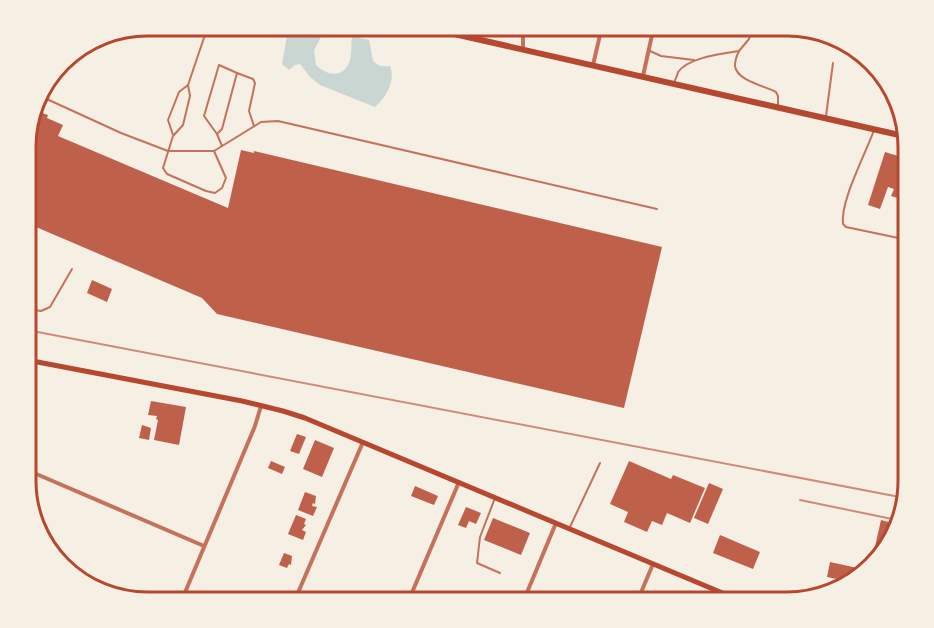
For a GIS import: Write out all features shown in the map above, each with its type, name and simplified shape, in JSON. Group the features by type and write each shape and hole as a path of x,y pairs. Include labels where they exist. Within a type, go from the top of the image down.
{"main road":[{"path":"464,36 897,135"},
{"path":"36,362 261,406 305,418 720,592"}],"street":[{"path":"523,36 523,49"},
{"path":"593,65 600,36"},
{"path":"643,76 652,36"},
{"path":"185,592 255,426 261,406"},
{"path":"298,592 363,441"},
{"path":"36,474 204,546"},
{"path":"412,592 459,482"},
{"path":"527,592 556,523"},
{"path":"641,592 653,564"}],"lane":[{"path":"205,36 188,85 190,96 183,125 173,136 164,168 167,174 215,193 222,188 226,178 214,151"},
{"path":"750,36 739,51 735,66 737,72 750,82 776,92 778,107"},
{"path":"648,50 661,56 697,60"},
{"path":"674,83 678,73 685,66 697,60 739,51"},
{"path":"825,118 833,63"},
{"path":"222,146 217,134 204,116 219,65 253,79 255,83 249,111 254,126"},
{"path":"217,134 222,129 237,73"},
{"path":"173,136 168,120 179,92 188,85"},
{"path":"47,99 120,133 168,151 214,151 261,122 278,121 657,208"},
{"path":"874,130 855,176 842,221 846,227 898,238"},
{"path":"36,310 41,311 50,307 72,269"},
{"path":"569,529 600,463"},
{"path":"495,498 480,537 477,563 500,573"}],"shaded area":[{"path":"287,36 315,36 321,37 314,50 316,65 325,72 340,73 347,66 351,57 352,36 369,40 373,61 381,66 390,66 392,77 383,99 375,107 320,85 300,64 289,70 282,64"}],"building":[{"path":"42,113 63,125 58,136 228,208 241,150 254,153 254,151 662,247 624,408 217,314 202,298 36,227 36,147"},
{"path":"885,152 898,156 898,198 891,196 894,189 888,187 880,209 868,205"},
{"path":"92,280 112,289 107,302 87,293"},
{"path":"151,401 186,407 179,445 154,440 158,420 157,416 148,415"},
{"path":"142,425 151,428 149,440 139,438"},
{"path":"297,434 306,437 299,454 290,451"},
{"path":"315,440 334,448 322,477 303,469"},
{"path":"271,461 285,467 282,474 268,468"},
{"path":"629,461 671,479 673,475 705,488 690,523 667,513 662,525 652,521 647,532 624,522 628,512 610,504"},
{"path":"709,483 723,489 708,524 694,518"},
{"path":"415,486 438,496 434,505 411,496"},
{"path":"305,492 316,496 315,504 313,503 312,506 317,507 313,516 298,510"},
{"path":"466,507 481,513 476,524 469,521 466,528 458,525"},
{"path":"296,515 306,519 304,524 306,525 302,530 306,532 303,540 288,534"},
{"path":"493,518 530,533 521,555 484,540"},
{"path":"881,520 890,522 887,530 875,549"},
{"path":"720,535 760,552 753,569 713,553"},
{"path":"284,553 292,556 291,565 289,564 287,568 279,565"},
{"path":"830,562 856,568 838,579 827,577"}],"railway":[{"path":"36,332 897,496"},
{"path":"800,500 891,519"}]}
